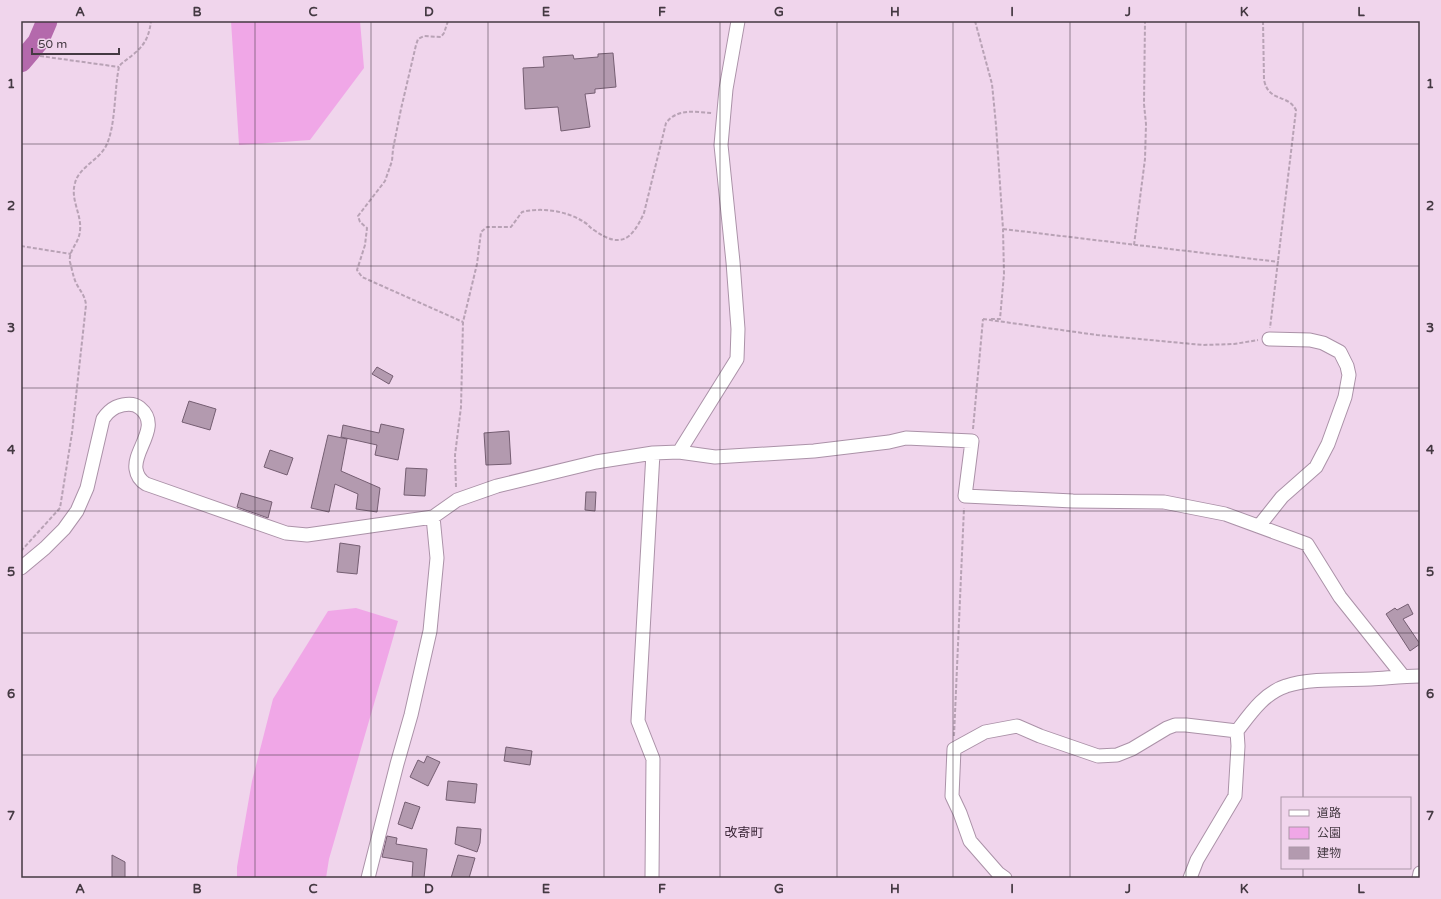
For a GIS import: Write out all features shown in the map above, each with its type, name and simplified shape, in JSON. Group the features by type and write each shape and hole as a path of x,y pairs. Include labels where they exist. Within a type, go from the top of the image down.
{"street":[{"path":"679,452 737,359 738,329 733,262 721,145 726,89 738,21"},
{"path":"1259,526 1282,497 1316,467 1328,444 1345,397 1349,375 1347,366 1340,352 1323,343 1310,340 1269,339"},
{"path":"21,568 46,548 64,529 77,511 87,488 103,419 111,409 125,404 136,405 141,409 147,418 147,434 136,464 136,470 142,481 146,484 286,533 307,535 433,518 457,500 497,486 596,462 653,453 679,452 715,457 814,451 889,442 906,438 972,441 965,496 1073,501 1164,502 1225,514 1307,544 1340,597 1403,676"},
{"path":"652,878 652,759 638,721 653,453"},
{"path":"368,878 411,715 430,630 437,558 433,518"},
{"path":"1190,878 1197,860 1235,796 1238,746 1237,731 1255,708 1269,696 1285,686 1303,682 1420,676"},
{"path":"1005,878 998,873 970,841 952,796 954,749 985,732 1017,726 1040,736 1098,756 1117,756 1175,725 1186,724 1237,731"},
{"path":"1419,878 1420,873"}],"path":[{"path":"21,551 60,508 72,433 86,305 85,297 73,274 70,260 71,251 76,245 80,233 80,226 74,201 75,181 79,175 101,154 107,145 111,132 119,67 140,48 149,33 150,21"},
{"path":"448,21 441,37 424,36 418,39 401,110 392,161 385,181 358,216 360,222 367,228 357,270 362,277 463,322"},
{"path":"975,21 992,84 1003,229 1004,274 1000,319 983,319"},
{"path":"1134,245 1145,159 1146,124 1144,104 1144,21"},
{"path":"983,319 1097,335 1203,345 1234,344 1269,339 1296,110 1293,104 1269,92 1266,88 1264,80 1264,21"},
{"path":"40,56 119,67"},
{"path":"457,500 455,455 461,407 463,322 477,264 481,232 487,227 511,227 522,212 533,209 561,213 585,222 593,230 608,239 616,241 623,240 631,235 638,226 644,213 666,123 670,118 675,114 689,112 724,114"},
{"path":"1003,229 1279,262"},
{"path":"21,246 71,254"},
{"path":"972,441 983,319"},
{"path":"954,749 965,496"}],"green space":[{"path":"231,21 360,21 364,68 310,140 239,145"},
{"path":"356,608 398,621 329,859 326,878 237,878 237,867 252,781 273,699 328,611"}],"building":[{"path":"613,53 616,87 595,89 595,93 585,94 590,127 561,131 558,107 525,109 523,68 544,67 543,57 573,55 574,59 598,57 598,54"},
{"path":"377,367 393,376 389,384 372,374"},
{"path":"189,401 216,409 210,430 182,422"},
{"path":"381,424 404,429 398,460 375,455 377,445 341,437 343,425 379,433"},
{"path":"509,431 511,464 486,465 484,433"},
{"path":"328,435 347,439 341,471 380,488 377,512 356,509 358,494 335,484 329,512 311,508"},
{"path":"270,450 293,458 287,475 264,467"},
{"path":"406,468 427,469 425,496 404,495"},
{"path":"586,492 596,492 595,511 585,510"},
{"path":"241,493 272,502 268,518 237,507"},
{"path":"340,543 360,546 357,574 337,572"},
{"path":"1408,604 1413,614 1403,619 1420,644 1410,651 1386,614 1395,608 1397,610"},
{"path":"506,747 532,751 530,765 504,761"},
{"path":"427,756 440,762 428,786 410,777 418,760 424,763"},
{"path":"448,781 477,784 475,803 446,800"},
{"path":"405,802 420,807 412,829 398,824"},
{"path":"457,827 481,829 480,843 477,852 455,844"},
{"path":"387,836 397,838 396,844 427,849 424,878 412,878 413,862 382,857"},
{"path":"112,855 125,862 125,878 112,878"},
{"path":"458,855 475,858 469,878 451,878"}],"waterway":[{"path":"21,62 38,42 47,21"}],"district":[{"name":"改寄町","path":"744,832"}]}
